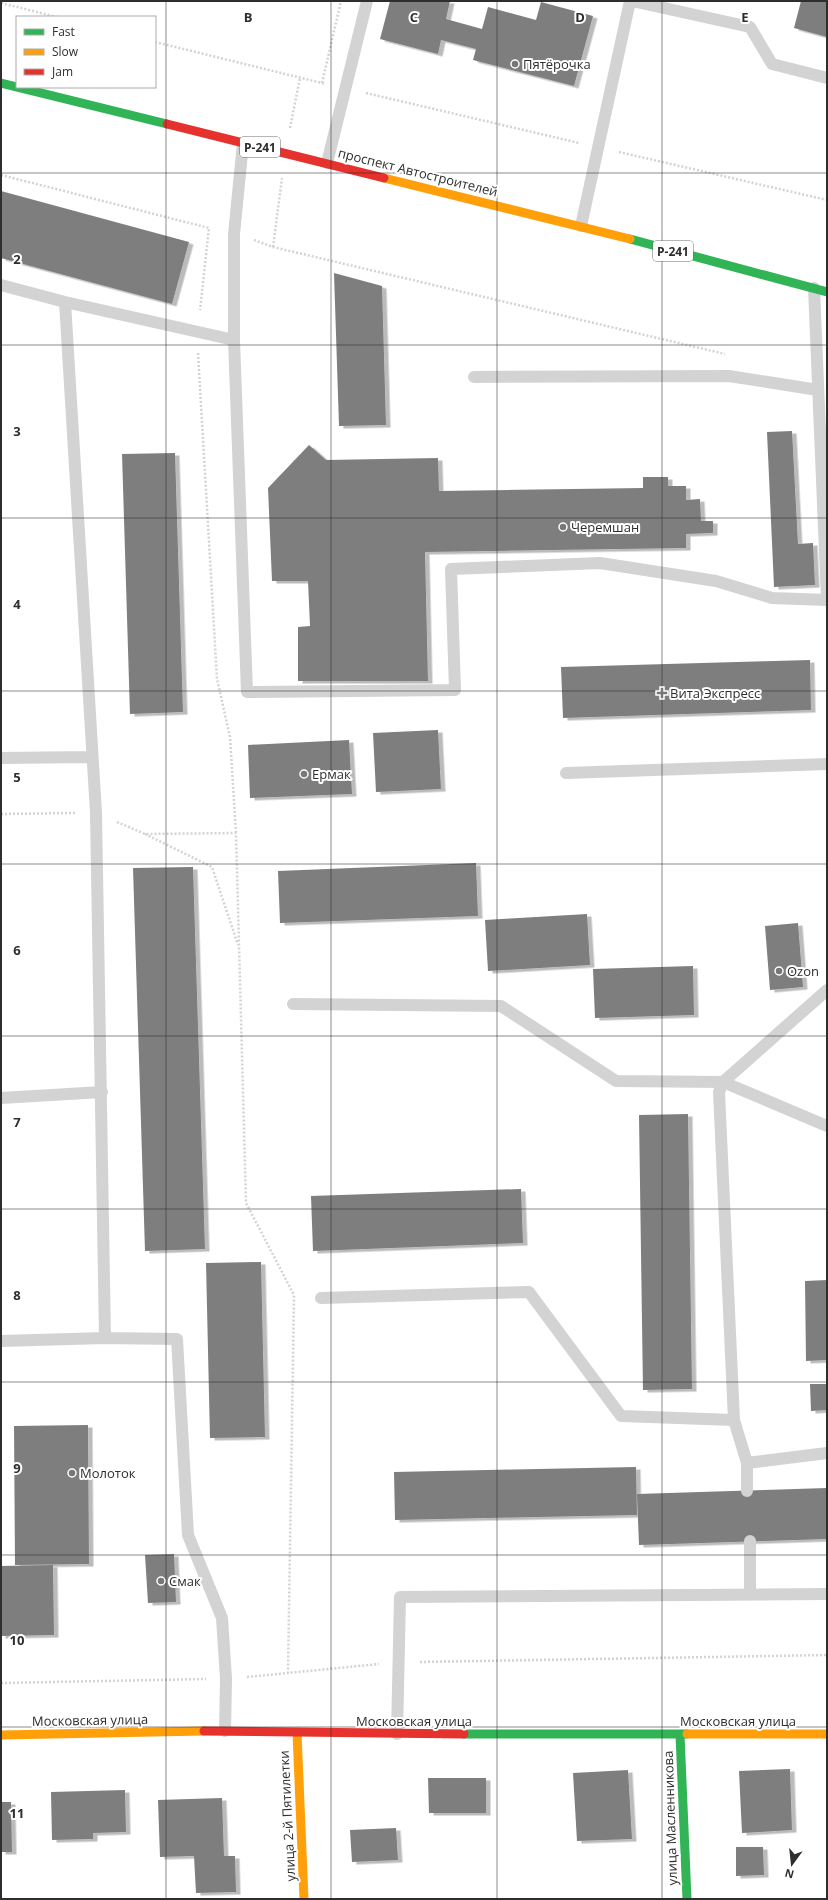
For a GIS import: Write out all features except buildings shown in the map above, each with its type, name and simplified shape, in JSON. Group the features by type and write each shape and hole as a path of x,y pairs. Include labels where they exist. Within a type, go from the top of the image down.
{"main road":[{"name":"проспект Автостроителей","path":"1,83 16,87"},
{"name":"проспект Автостроителей","path":"21,88 581,226 827,292"},
{"name":"Московская улица","path":"1,1735 225,1731 397,1734 827,1734"},
{"name":"улица 2-й Пятилетки","path":"297,1733 304,1899"},
{"name":"улица Масленникова","path":"680,1735 686,1899"}],"lane":[{"path":"327,163 367,1"},
{"path":"581,226 631,1 750,27 772,64 827,78"},
{"path":"243,143 234,234 234,340 247,692 455,690 451,569 600,563 716,581 772,598 827,600 814,288"},
{"path":"1,285 197,334 234,340"},
{"path":"65,302 91,758 96,813 102,1092 105,1338"},
{"path":"474,377 729,376 818,390"},
{"path":"1,758 91,758"},
{"path":"566,773 827,764"},
{"path":"747,1491 747,1464 734,1420 719,1092 722,1082 827,990"},
{"path":"293,1004 501,1006 616,1081 722,1082 827,1126"},
{"path":"1,1098 102,1092"},
{"path":"321,1298 529,1292 621,1416 734,1420"},
{"path":"1,1341 105,1338 177,1339 188,1535 222,1618 226,1679 225,1731"},
{"path":"747,1464 827,1453"},
{"path":"750,1541 750,1594"},
{"path":"397,1734 400,1597 827,1594"}],"path":[{"path":"322,83 341,1"},
{"path":"1,3 53,16"},
{"path":"156,42 346,89 827,200"},
{"path":"1,175 234,234 281,249 726,354"},
{"path":"209,228 197,334 217,679 230,737 236,833 246,1203 294,1295 288,1672"},
{"path":"1,814 96,813 145,834 212,867 239,948"},
{"path":"145,834 236,833"},
{"path":"1,1684 226,1679 398,1662 827,1655"}],"traffic: fast":[{"path":"1,83 16,87"},
{"path":"21,88 167,124"},
{"path":"630,239 827,292"},
{"path":"464,1734 687,1734"},
{"path":"680,1735 687,1899"}],"traffic: slow":[{"path":"384,178 630,239"},
{"path":"1,1735 204,1731"},
{"path":"297,1733 304,1899"},
{"path":"687,1734 827,1734"}],"traffic: jam":[{"path":"167,124 384,178"},
{"path":"204,1731 464,1734"}],"place":[{"name":"Пятёрочка","path":"515,64"},
{"name":"Черемшан","path":"563,527"},
{"name":"Вита Экспресс","path":"662,693"},
{"name":"Ермак","path":"304,774"},
{"name":"Ozon","path":"779,971"},
{"name":"Молоток","path":"72,1473"},
{"name":"Смак","path":"161,1581"}]}
